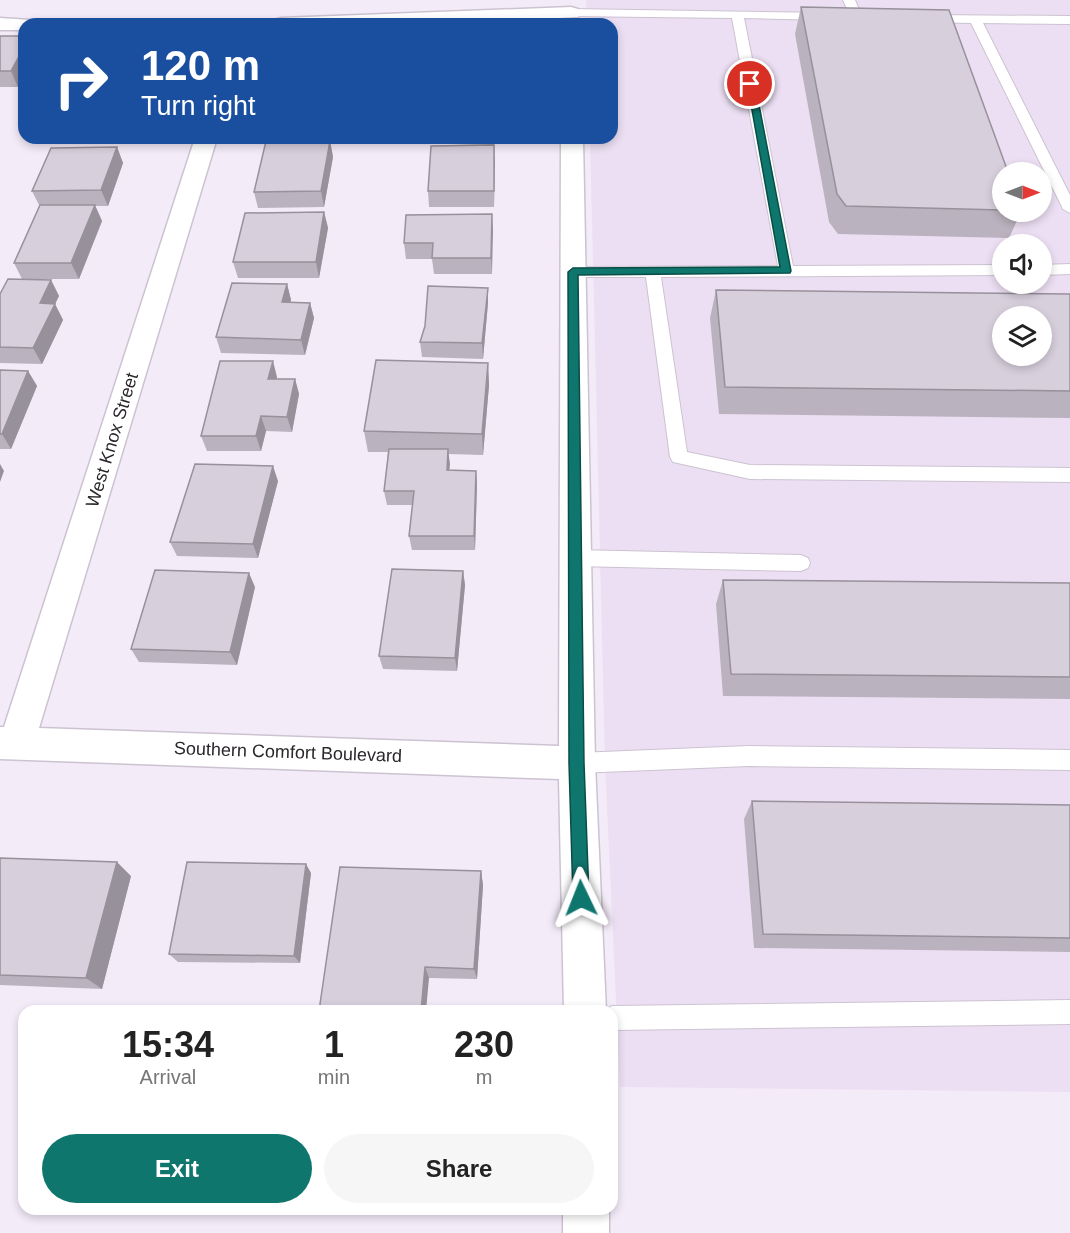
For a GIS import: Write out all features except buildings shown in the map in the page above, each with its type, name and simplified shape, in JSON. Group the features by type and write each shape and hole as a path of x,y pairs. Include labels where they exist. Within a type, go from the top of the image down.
{"street":[{"path":"426,18 571,12"},
{"path":"0,24 18,24"},
{"name":"West Knox Street","path":"9,742 204,144"},
{"path":"572,144 577,763 585,1005"},
{"name":"Southern Comfort Boulevard","path":"9,742 577,763"},
{"path":"586,1215 586,1233"}],"lane":[{"path":"635,0 637,15"},
{"path":"571,12 637,15 737,14 850,17 849,0"},
{"path":"737,14 786,271"},
{"path":"913,18 1070,20"},
{"path":"975,20 1070,209"},
{"path":"1052,270 1070,269"},
{"path":"573,272 992,270"},
{"path":"653,271 679,457 750,472 1070,475"},
{"path":"575,558 801,563"},
{"path":"577,763 749,756 1070,760"},
{"path":"618,1018 1070,1012"}],"shaded area":[{"path":"586,0 1070,0 1070,1092 620,1087 618,1005 616,1005 605,764 590,144 618,144 618,18 587,18"}],"route":[{"path":"581,898 577,763 573,272 786,271 750,84"}]}
